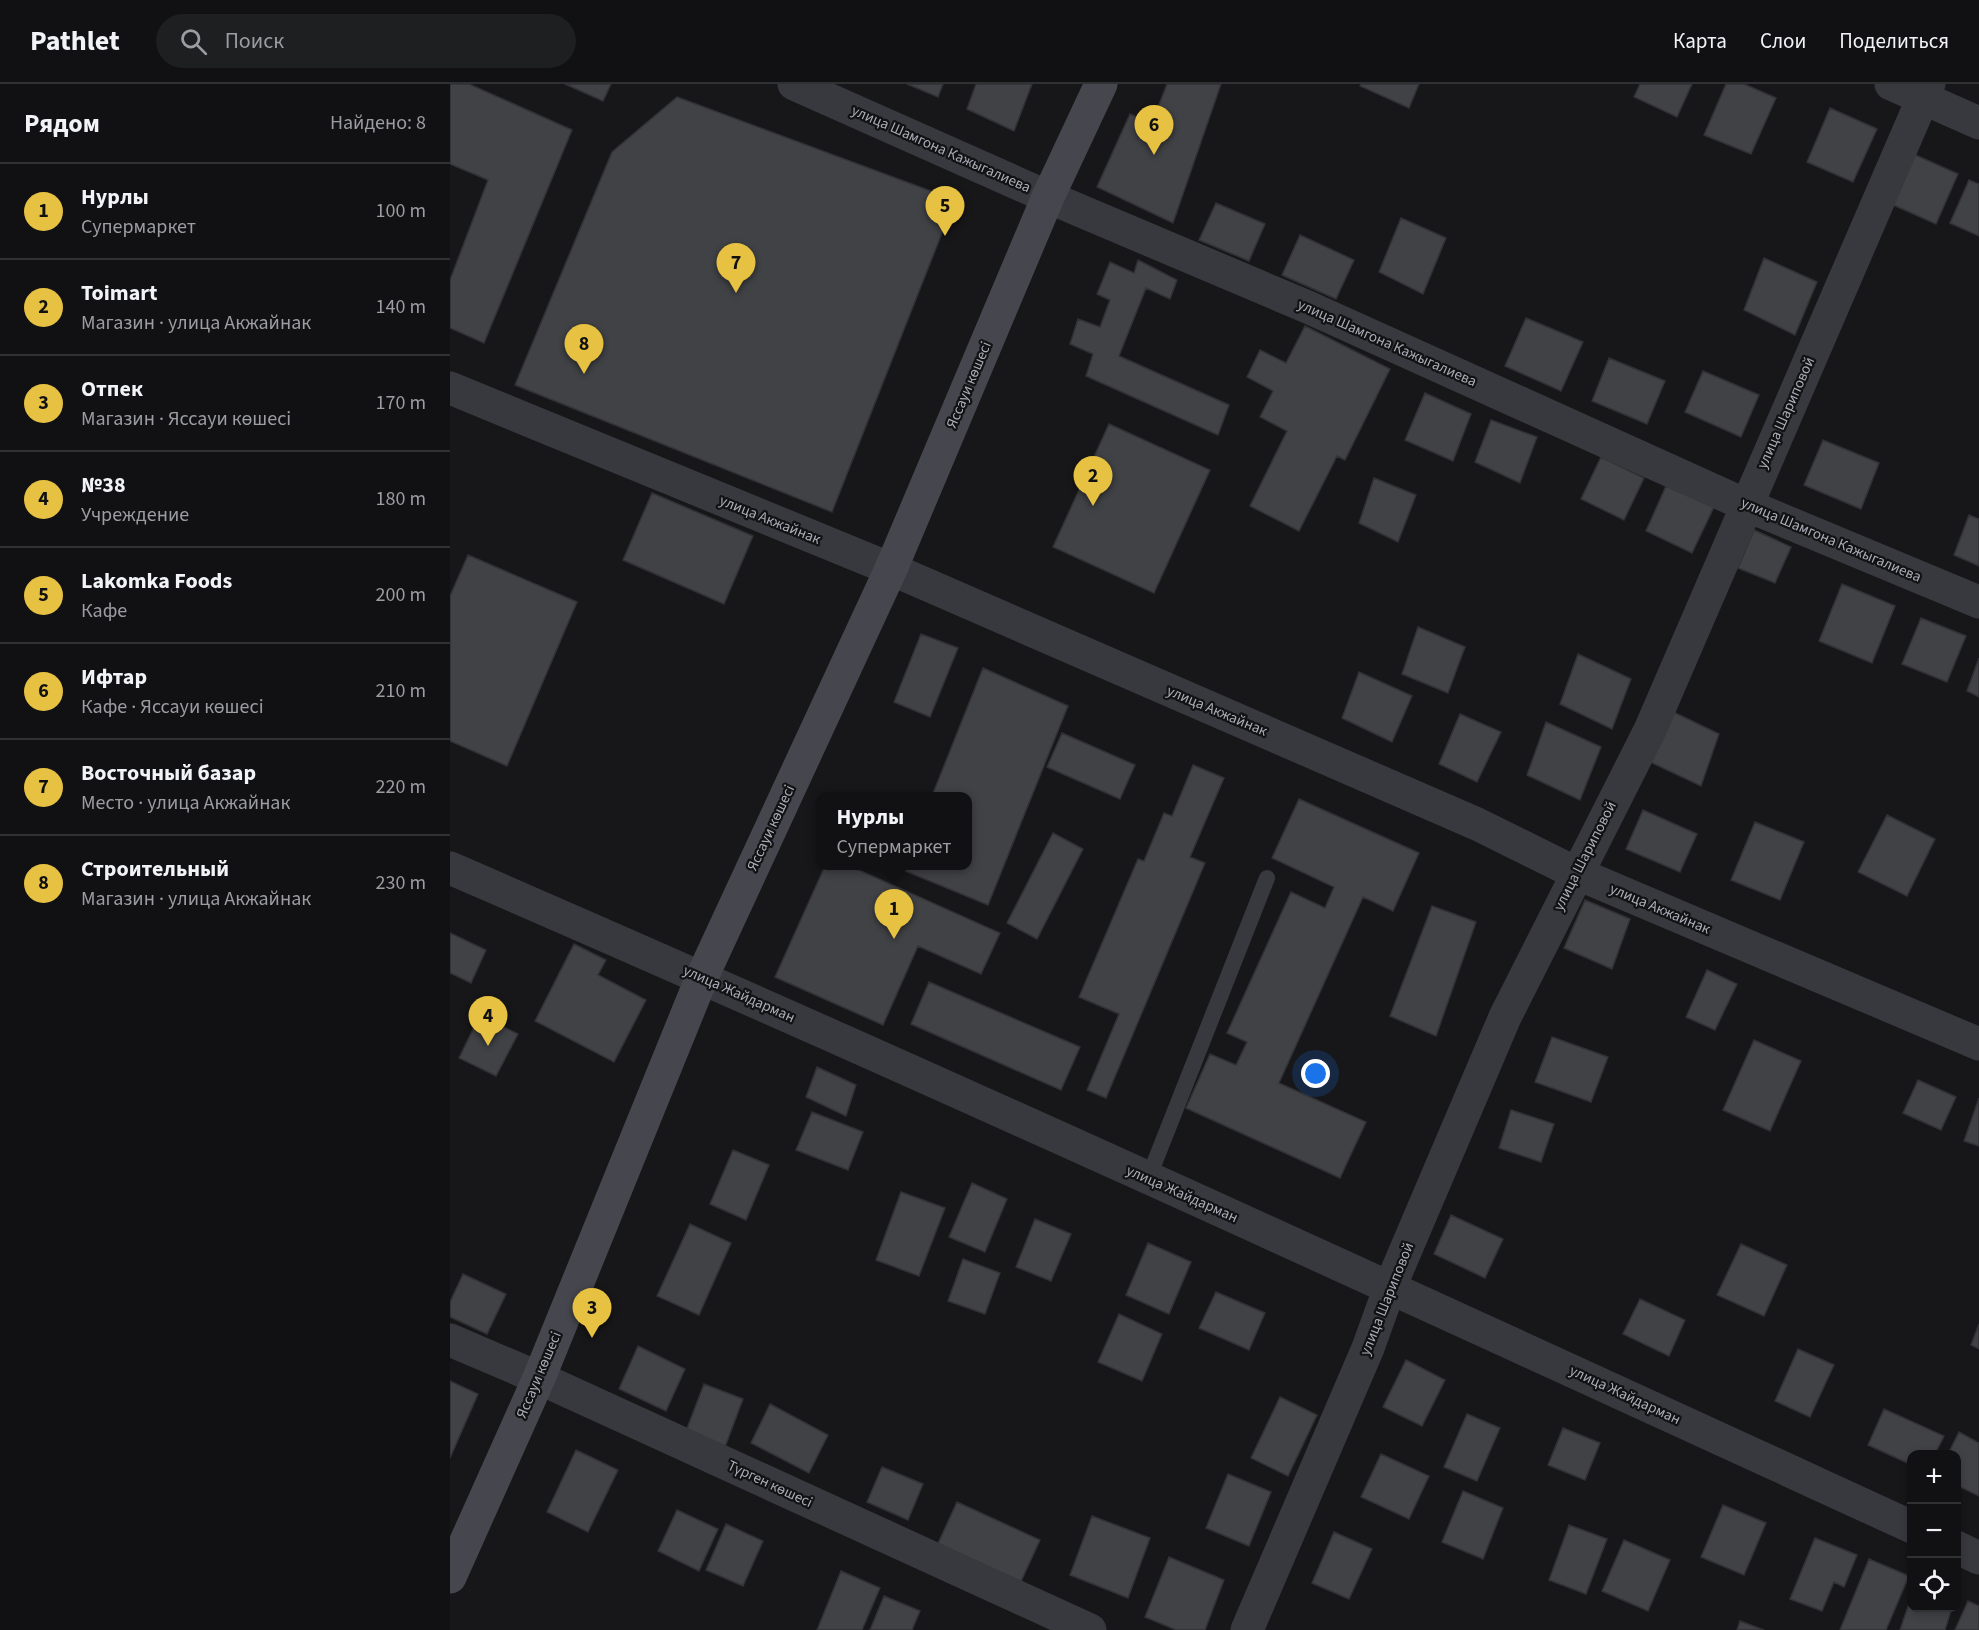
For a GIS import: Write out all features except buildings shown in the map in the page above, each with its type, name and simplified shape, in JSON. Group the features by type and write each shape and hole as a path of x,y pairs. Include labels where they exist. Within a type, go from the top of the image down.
{"main road":[{"name":"Яссауи көшесі","path":"450,1577 539,1378 702,976 891,569 1048,197 1101,84"}],"street":[{"name":"улица Шамгона Кажыгалиева","path":"794,84 1048,197 1310,308 1746,505 1979,602"},
{"path":"1892,84 1926,91 1979,123"},
{"name":"улица Шариповой","path":"1247,1630 1368,1348 1390,1287 1505,1017 1650,730 1926,91"},
{"name":"улица Акжайнак","path":"450,388 891,569 1466,819 1576,873 1979,1044"},
{"name":"улица Жайдарман","path":"450,868 702,976 1390,1287 1907,1525"},
{"name":"Түрген көшесі","path":"450,1340 539,1378 1090,1630"},
{"path":"1961,1549 1979,1557"}],"lane":[{"path":"1148,1179 1267,878"}],"place":[{"name":"Ифтар","path":"1154,155"},
{"name":"Lakomka Foods","path":"945,236"},
{"name":"Восточный базар","path":"736,293"},
{"name":"Строительный","path":"584,374"},
{"name":"Toimart","path":"1093,506"},
{"name":"Нурлы","path":"894,939"},
{"name":"№38","path":"488,1046"},
{"name":"Отпек","path":"592,1338"}]}
